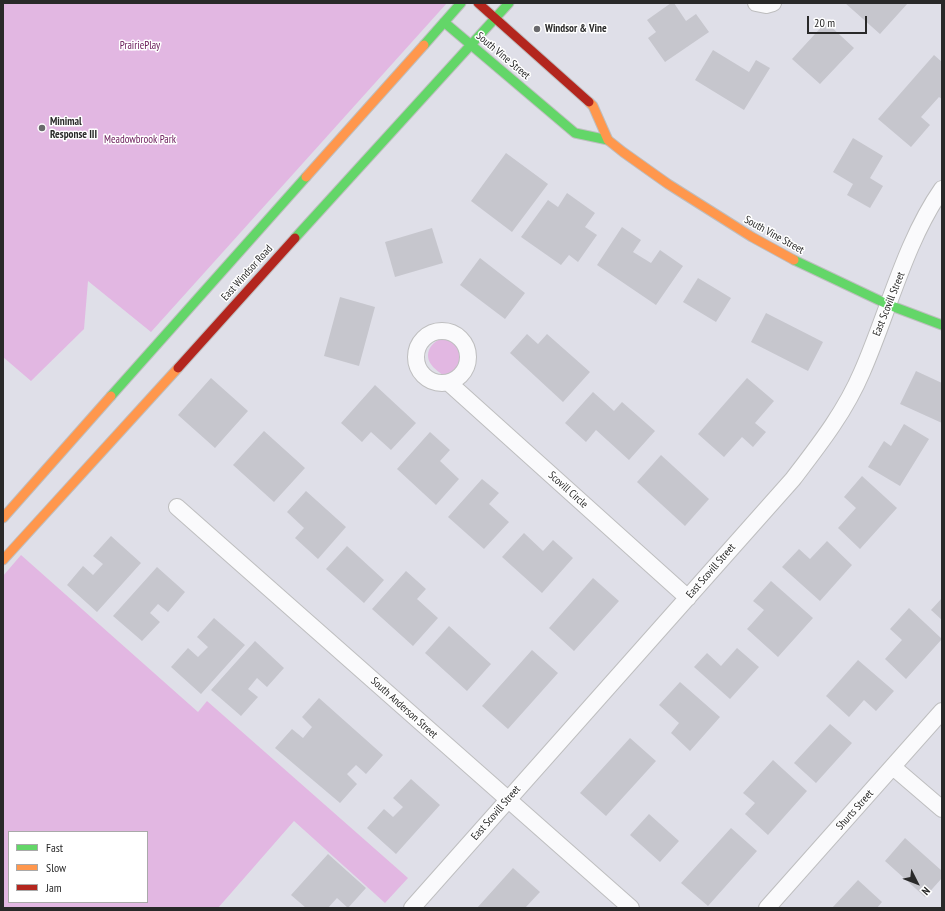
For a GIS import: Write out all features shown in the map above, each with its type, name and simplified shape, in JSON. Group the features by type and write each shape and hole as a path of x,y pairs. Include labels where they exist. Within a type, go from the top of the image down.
{"main road":[{"name":"East Windsor Road","path":"3,518 461,3"},
{"name":"South Vine Street","path":"478,3 593,106 608,140"},
{"name":"East Windsor Road","path":"3,560 509,3"},
{"name":"South Vine Street","path":"444,22 575,133 608,140 691,199 752,237 817,272 889,305 942,325"}],"street":[{"path":"756,3 766,5 773,3"},
{"name":"East Scovill Street","path":"412,908 793,479 819,446 842,412 862,374 915,238 933,202 942,190"},
{"name":"Scovill Circle","path":"449,382 688,598"},
{"name":"South Anderson Street","path":"178,506 631,908"},
{"name":"Shurts Street","path":"767,908 942,711"},
{"path":"893,767 942,809"}],"green space":[{"name":"Meadowbrook Park","path":"3,3 447,3 151,332 88,281 84,329 31,381 3,357"},
{"path":"444,338 457,344 463,351 464,355 462,365 449,379 433,367 430,363 428,355 433,344"},
{"path":"21,555 198,712 207,701 408,878 385,903 294,821 218,908 3,908 3,576"}],"building":[{"path":"671,3 674,3 686,21 696,14 709,32 665,62 648,38 656,32 647,20"},
{"path":"845,3 908,3 880,34"},
{"path":"826,22 854,48 820,84 792,59"},
{"path":"713,50 749,72 756,60 770,68 744,110 695,80"},
{"path":"934,55 942,62 942,99 939,97 921,117 930,125 911,147 878,119"},
{"path":"853,138 883,156 870,178 883,186 870,208 847,195 853,184 833,172"},
{"path":"506,153 548,184 512,232 471,201"},
{"path":"567,193 595,213 585,227 597,235 578,262 569,255 561,265 521,237 548,200 558,207"},
{"path":"622,227 641,240 633,252 651,263 660,250 683,266 656,305 597,265"},
{"path":"432,228 443,263 395,277 385,242"},
{"path":"480,258 525,293 505,319 460,285"},
{"path":"698,278 731,298 716,322 683,302"},
{"path":"340,297 375,307 359,366 324,356"},
{"path":"766,313 823,342 808,371 751,342"},
{"path":"527,334 538,344 547,334 590,372 563,402 510,353"},
{"path":"916,371 942,383 942,423 900,404"},
{"path":"211,378 248,411 215,448 178,415"},
{"path":"747,378 774,401 755,423 766,432 753,447 742,437 724,457 698,434"},
{"path":"375,385 416,423 391,450 371,432 362,442 341,423"},
{"path":"593,392 614,411 622,402 655,431 629,460 596,430 586,442 565,423"},
{"path":"904,424 929,439 900,486 868,467 884,441 891,446"},
{"path":"264,431 305,468 274,502 233,465"},
{"path":"430,432 450,450 440,461 459,479 436,505 397,469"},
{"path":"661,455 709,499 685,526 637,482"},
{"path":"862,476 897,508 860,549 838,528 856,508 844,497"},
{"path":"482,479 499,493 489,504 509,522 484,549 448,517"},
{"path":"306,491 346,527 318,559 295,538 304,528 287,512"},
{"path":"524,533 543,551 553,540 573,558 542,593 502,557"},
{"path":"111,536 141,563 97,612 67,585 83,566 93,575 103,564 93,556"},
{"path":"827,541 852,565 820,601 782,567 799,549 810,559"},
{"path":"347,546 384,580 364,603 326,569"},
{"path":"157,567 185,592 168,612 158,604 150,613 160,622 142,641 113,616"},
{"path":"406,571 426,589 417,599 438,618 413,646 372,609"},
{"path":"593,578 619,601 574,651 549,628"},
{"path":"771,581 813,618 778,657 747,629 764,610 753,601"},
{"path":"942,598 942,620 931,610"},
{"path":"909,608 942,639 906,679 885,659 902,640 890,629"},
{"path":"214,618 245,645 201,694 171,667 188,648 198,657 208,647 197,637"},
{"path":"449,626 491,664 467,691 425,653"},
{"path":"255,641 284,668 267,687 257,678 248,689 258,697 241,716 211,690"},
{"path":"737,648 759,667 730,699 694,667 707,653 721,666"},
{"path":"532,650 558,673 508,729 482,706"},
{"path":"858,660 894,691 876,711 864,700 849,717 826,696"},
{"path":"680,682 720,717 690,751 671,733 679,723 659,705"},
{"path":"319,698 383,755 366,774 356,765 347,774 357,784 340,803 275,748 292,729 303,738 312,727 302,717"},
{"path":"830,724 852,743 816,783 794,763"},
{"path":"630,738 656,761 606,816 580,793"},
{"path":"773,760 807,791 768,835 745,814 755,803 743,793"},
{"path":"411,779 440,805 396,854 367,828 384,809 393,817 403,807 393,798"},
{"path":"649,814 679,841 660,862 630,835"},
{"path":"731,828 757,851 708,906 681,883"},
{"path":"905,838 942,871 942,878 925,897 885,861"},
{"path":"328,854 366,888 348,908 337,898 328,908 306,908 291,895"},
{"path":"513,868 540,892 525,908 477,908"},
{"path":"858,880 882,902 877,908 832,908"}],"traffic: fast":[{"path":"424,45 461,3"},
{"path":"295,238 509,3"},
{"path":"444,22 575,133 608,140"},
{"path":"111,396 306,177"},
{"path":"794,260 889,305 942,325"}],"traffic: slow":[{"path":"306,177 424,45"},
{"path":"589,102 593,106 608,140 623,152 668,184 752,237 794,260"},
{"path":"3,560 178,368"},
{"path":"3,518 111,396"}],"traffic: jam":[{"path":"478,3 589,102"},
{"path":"178,368 295,238"}],"place":[{"name":"Windsor & Vine","path":"537,29"},
{"name":"Minimal Response III","path":"42,128"}],"park label":[{"name":"PrairiePlay","path":"140,46"}]}
